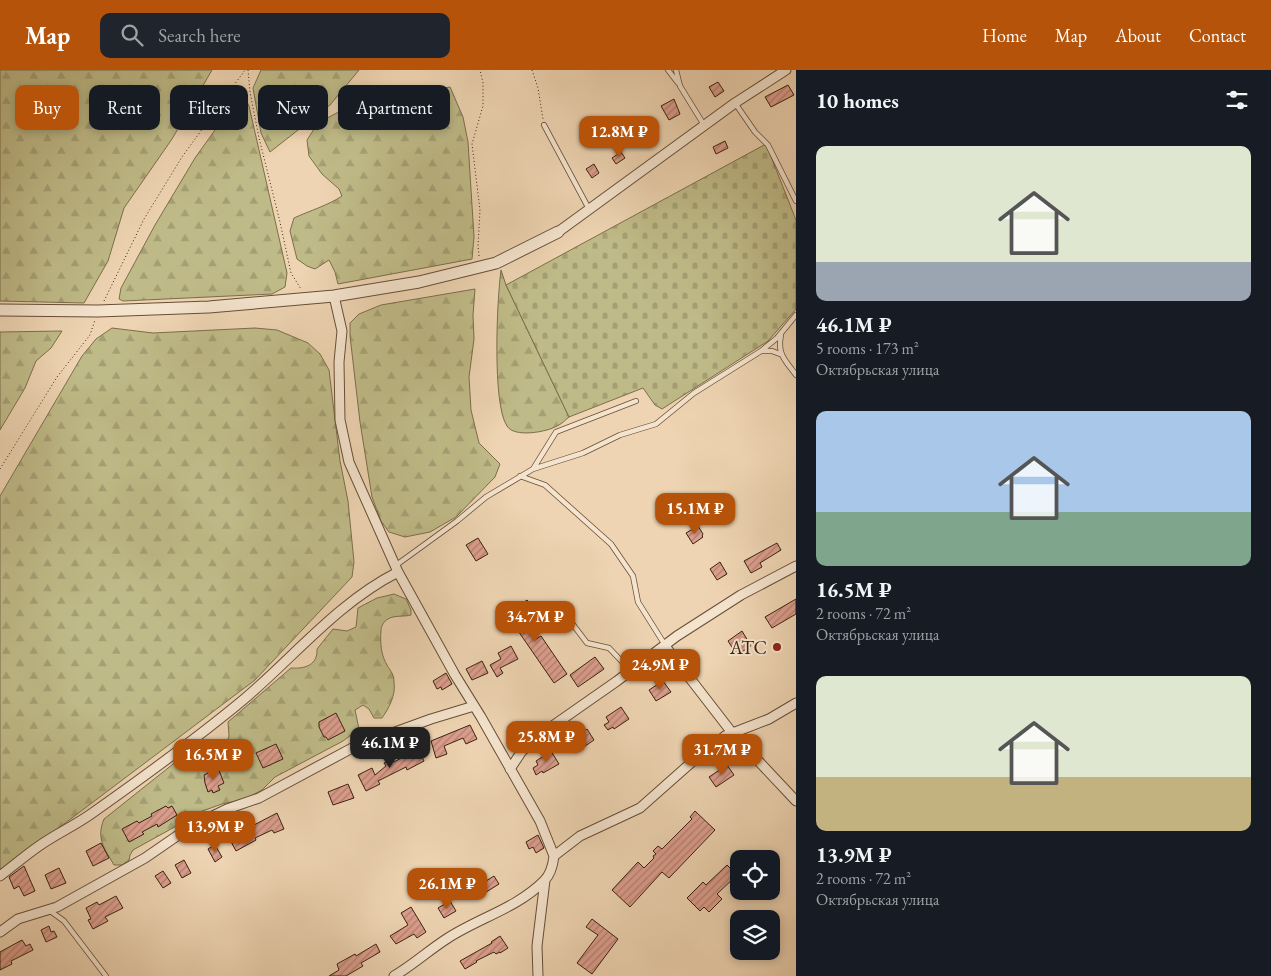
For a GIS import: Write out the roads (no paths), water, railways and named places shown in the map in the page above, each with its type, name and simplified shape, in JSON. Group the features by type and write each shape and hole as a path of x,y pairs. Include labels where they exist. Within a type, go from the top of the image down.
{"street":[{"path":"0,310 98,311 209,307 334,296 419,282 496,263 558,232 704,125 786,70"},
{"path":"334,296 342,331 339,362 340,420 348,462 396,569 540,821 554,856 553,866 545,880 537,946 538,976"},
{"path":"510,769 522,751 554,725 665,646 741,595 796,566"},
{"path":"0,876 39,846 90,815 244,700 307,639 396,569"},
{"path":"665,646 733,734 796,801"},
{"path":"554,856 580,836 640,808 692,762 726,736 769,719 796,702"},
{"path":"0,932 18,919 57,907 145,858 190,827 228,809 259,798 354,747 431,719 474,706"},
{"path":"394,976 448,938 513,904 545,880"}],"lane":[{"path":"668,70 704,125"},
{"path":"676,70 680,86"},
{"path":"735,103 740,113 768,145 796,201"},
{"path":"544,125 589,209"},
{"path":"396,569 486,497 520,476 533,469 583,453 620,435 656,424 694,393 761,351 777,338 796,315"},
{"path":"782,332 779,344 780,354 796,375"},
{"path":"761,351 772,351 780,354"},
{"path":"533,469 556,432 636,401"},
{"path":"520,476 545,485 612,544 633,576 638,602 665,646"},
{"path":"568,618 587,643 609,648 631,671"},
{"path":"48,910 64,921 106,976"}],"place":[{"name":"АТС","path":"777,647"}]}
